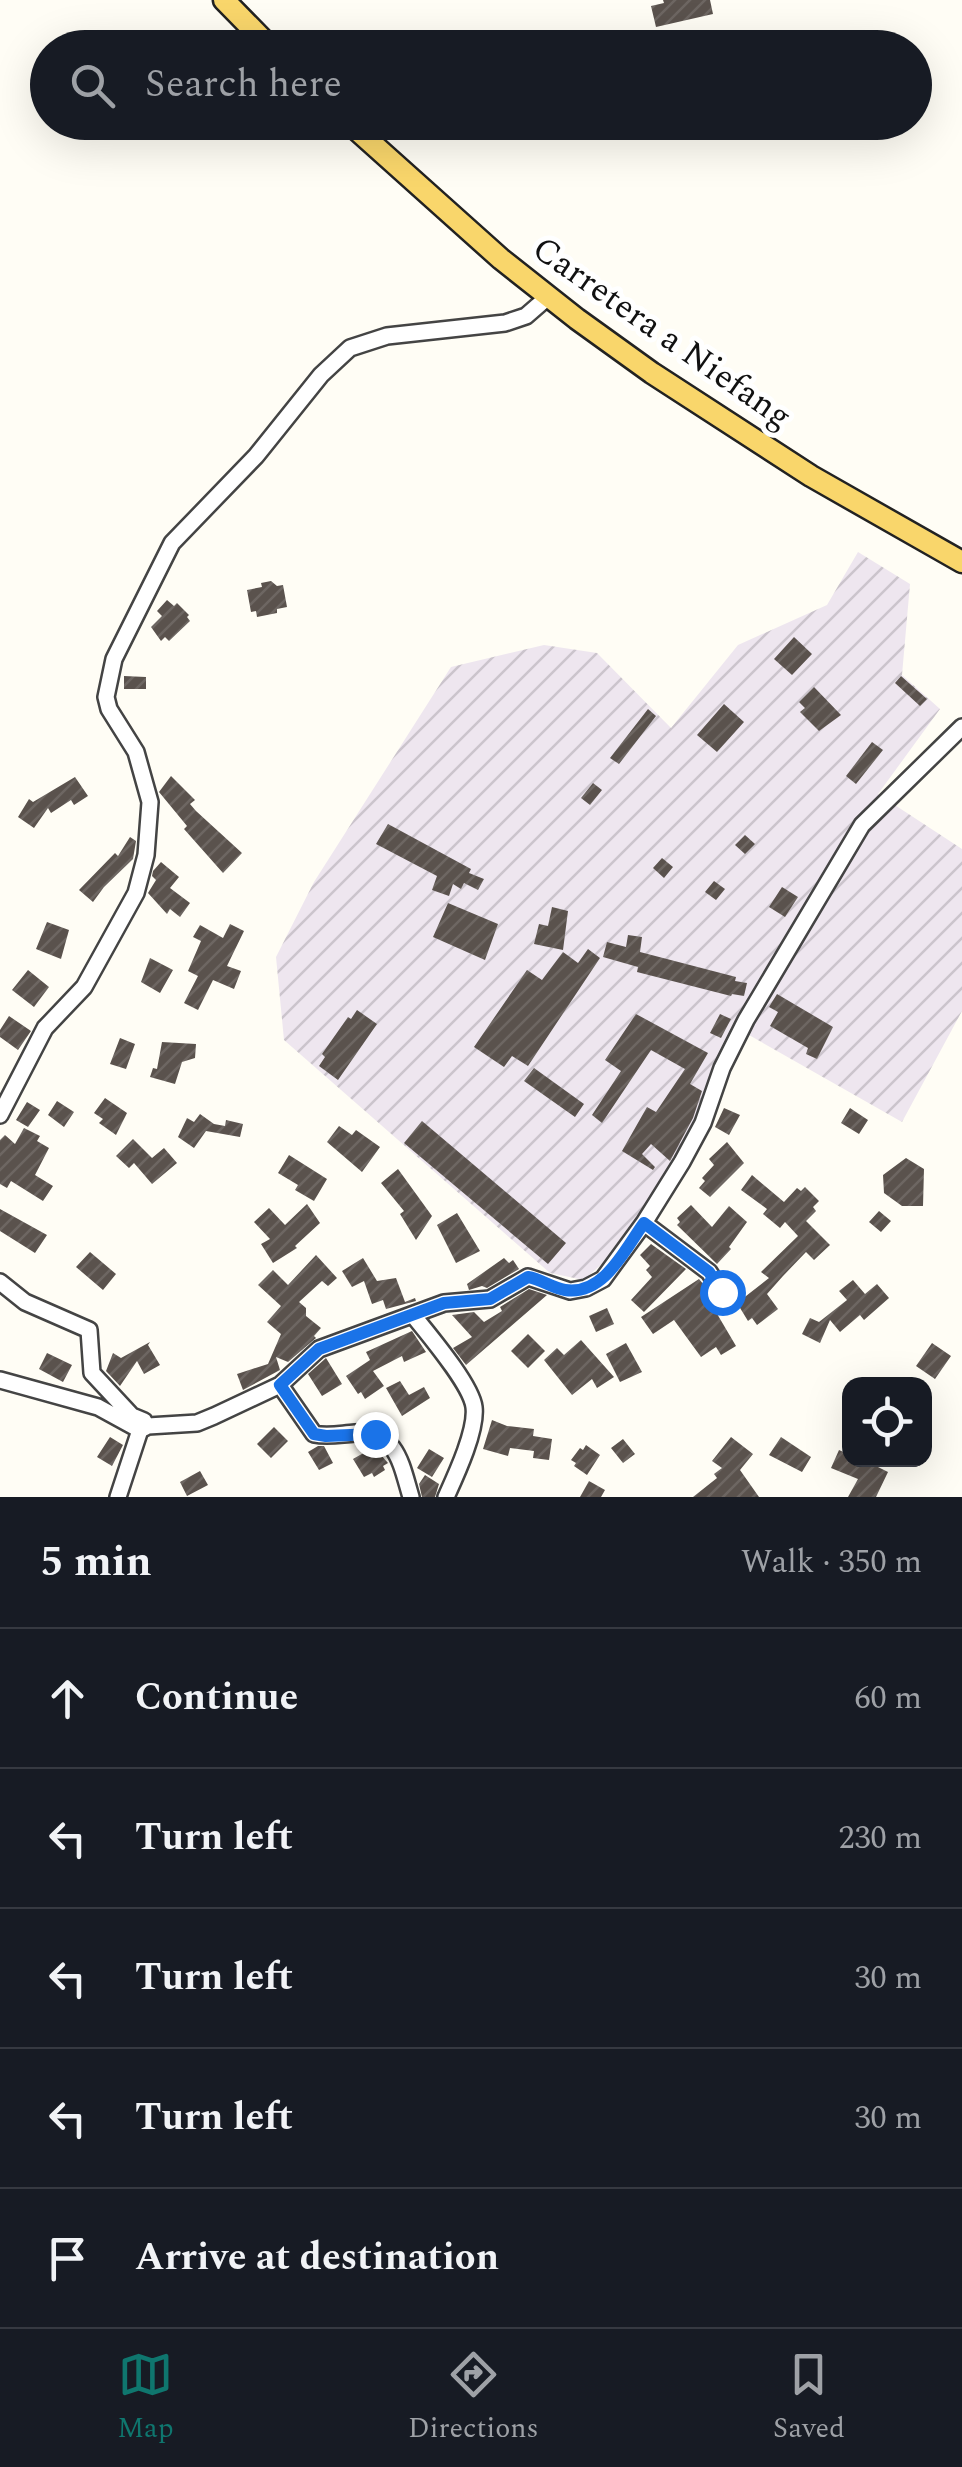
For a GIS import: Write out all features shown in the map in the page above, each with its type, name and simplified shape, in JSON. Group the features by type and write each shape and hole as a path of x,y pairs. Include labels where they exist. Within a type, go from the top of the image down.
{"main road":[{"path":"224,0 254,30"},
{"name":"Carretera a Niefang","path":"368,140 548,296 652,373 794,466 962,562"}],"street":[{"path":"0,1115 45,1028 84,986 136,893 146,855 150,802 136,752 109,709 106,696 114,660 172,543 256,456 320,375 350,348 387,336 505,323 526,316 548,296"},
{"path":"0,1380 98,1406 140,1430 197,1423 280,1385 319,1349 452,1301 490,1299 528,1277 570,1291 603,1279 644,1223 702,1123 722,1068 774,969 862,825 962,726"},
{"path":"644,1223 709,1272 722,1292"},
{"path":"0,1282 25,1302 88,1330 92,1374 132,1416 158,1426"},
{"path":"413,1315 473,1401 474,1412 460,1466 446,1497"},
{"path":"280,1385 314,1434 375,1434 389,1440 400,1457 411,1497"},
{"path":"118,1497 140,1430"}],"shaded area":[{"path":"858,552 910,584 902,675 940,709 878,794 962,849 962,1011 902,1122 749,1035 665,1178 615,1252 584,1280 550,1273 284,1040 276,957 314,882 451,667 544,645 597,653 671,728 738,645 827,605"}],"building":[{"path":"663,0 710,0 713,14 656,27 651,6 664,3"},
{"path":"271,581 283,585 287,607 257,617 256,611 251,612 247,590"},
{"path":"167,600 174,606 177,603 190,621 169,641 165,637 161,641 151,627 162,616 157,611"},
{"path":"794,637 812,654 792,675 774,659"},
{"path":"124,676 146,677 146,689 124,689"},
{"path":"901,676 927,699 920,706 895,683"},
{"path":"814,687 841,715 819,731 800,712 805,708 799,702"},
{"path":"724,704 744,722 717,752 697,735"},
{"path":"648,709 656,716 619,764 610,758"},
{"path":"872,742 883,750 856,784 846,776"},
{"path":"171,776 195,800 190,804 196,811 242,853 223,873 184,829 187,826 159,792"},
{"path":"75,777 88,796 74,805 71,800 51,813 48,808 34,828 18,817 29,799 33,802"},
{"path":"593,783 602,790 590,805 581,798"},
{"path":"388,824 471,869 469,873 484,879 478,890 464,883 461,889 453,884 449,896 432,890 437,876 376,844"},
{"path":"745,835 755,844 745,854 735,845"},
{"path":"130,837 136,841 133,859 93,902 79,890 115,853 118,856"},
{"path":"662,858 673,867 664,878 653,868"},
{"path":"161,862 179,877 170,888 190,903 180,917 170,909 167,914 148,893 156,880 153,871"},
{"path":"714,881 725,889 716,900 705,892"},
{"path":"782,887 798,897 785,917 769,907"},
{"path":"448,903 498,924 485,960 433,937"},
{"path":"552,907 568,911 563,950 534,944 539,924 548,926"},
{"path":"47,922 69,930 61,959 36,949"},
{"path":"230,924 244,931 227,966 241,971 234,989 213,980 198,1010 184,1003 198,976 188,971 201,941 193,937 200,925 223,938"},
{"path":"628,935 642,937 640,952 736,977 735,981 747,983 744,996 637,972 638,967 603,957 607,942 626,947"},
{"path":"588,949 600,958 528,1066 512,1056 504,1067 474,1047 527,970 542,980 563,952 578,963"},
{"path":"150,958 173,970 160,993 141,982"},
{"path":"28,970 49,987 34,1007 12,990"},
{"path":"777,994 833,1027 817,1059 806,1054 808,1048 770,1026 778,1012 769,1007"},
{"path":"357,1010 377,1024 338,1080 319,1066 325,1057 322,1054"},
{"path":"636,1014 708,1053 690,1084 702,1091 693,1118 670,1161 651,1144 642,1154 655,1167 653,1170 622,1151 647,1107 656,1112 685,1069 651,1050 602,1123 592,1115 621,1071 605,1060"},
{"path":"720,1014 731,1019 721,1038 710,1033"},
{"path":"9,1016 31,1031 18,1050 0,1037"},
{"path":"120,1038 135,1044 126,1069 110,1064"},
{"path":"162,1042 196,1044 195,1058 182,1062 175,1084 150,1077 153,1068 157,1069"},
{"path":"534,1068 584,1104 575,1117 524,1081"},
{"path":"105,1098 127,1113 116,1135 99,1123 103,1119 94,1113"},
{"path":"57,1101 74,1112 64,1127 48,1115"},
{"path":"27,1102 40,1110 28,1127 16,1120"},
{"path":"724,1108 740,1115 729,1135 715,1127"},
{"path":"850,1108 868,1120 859,1134 841,1123"},
{"path":"200,1114 214,1124 225,1126 226,1120 243,1124 240,1137 206,1131 194,1148 178,1137 187,1118 194,1122"},
{"path":"422,1121 566,1243 548,1264 404,1143"},
{"path":"339,1126 352,1135 356,1130 380,1147 362,1172 327,1142"},
{"path":"24,1128 40,1136 37,1141 49,1148 35,1175 53,1186 43,1201 11,1181 7,1188 0,1184 0,1140 5,1135 15,1144"},
{"path":"133,1139 152,1158 164,1148 177,1163 152,1184 134,1163 129,1168 116,1156"},
{"path":"727,1142 744,1163 710,1197 699,1188 705,1181 702,1178 714,1165 709,1159"},
{"path":"289,1155 327,1179 314,1201 278,1173"},
{"path":"906,1158 924,1169 923,1206 902,1206 884,1193 883,1175"},
{"path":"398,1169 432,1216 416,1240 400,1214 404,1211 381,1183"},
{"path":"752,1175 784,1202 797,1188 801,1191 805,1187 819,1201 806,1221 830,1245 814,1260 806,1252 783,1276 767,1294 778,1309 757,1325 752,1318 748,1321 737,1303 769,1278 761,1272 798,1236 785,1222 780,1228 763,1214 767,1209 741,1190"},
{"path":"307,1204 320,1223 297,1248 273,1263 261,1244 270,1239 254,1222 269,1208 285,1225"},
{"path":"691,1205 712,1227 729,1206 747,1222 717,1264 677,1225 677,1218"},
{"path":"0,1209 47,1235 35,1253 0,1231"},
{"path":"879,1211 891,1221 881,1232 869,1222"},
{"path":"457,1213 480,1251 456,1263 437,1225"},
{"path":"651,1244 686,1269 644,1312 631,1300 652,1277 646,1270 650,1266 640,1255"},
{"path":"90,1252 116,1274 103,1290 76,1267"},
{"path":"316,1255 337,1278 328,1286 322,1281 299,1302 306,1308 306,1316 321,1328 316,1338 288,1362 276,1357 280,1370 243,1390 237,1374 268,1364 281,1334 267,1322 281,1306 258,1285 273,1270 288,1285"},
{"path":"363,1258 377,1281 396,1278 405,1302 415,1298 416,1301 386,1309 383,1300 372,1304 364,1281 352,1287 342,1271"},
{"path":"504,1258 509,1263 513,1260 519,1269 487,1288 469,1290 467,1284"},
{"path":"699,1279 719,1303 713,1307 736,1346 721,1355 716,1347 701,1357 674,1320 653,1334 641,1317"},
{"path":"853,1280 865,1294 877,1284 889,1298 864,1320 860,1315 840,1332 830,1320 820,1343 802,1334 810,1318 819,1322 847,1300 839,1291"},
{"path":"529,1289 547,1295 466,1365 453,1348 472,1337 452,1315 474,1312 484,1322"},
{"path":"607,1308 614,1324 596,1332 589,1316"},
{"path":"412,1331 426,1352 404,1362 402,1356 373,1371 384,1386 365,1399 361,1392 358,1394 346,1376 370,1360 366,1352"},
{"path":"528,1334 545,1351 528,1368 511,1351"},
{"path":"581,1340 614,1377 597,1388 592,1379 572,1395 544,1360 557,1348 564,1355"},
{"path":"150,1342 148,1345 160,1365 144,1374 137,1361 120,1386 106,1371 113,1353 121,1358"},
{"path":"626,1343 642,1372 620,1382 606,1354"},
{"path":"932,1343 951,1356 935,1379 916,1366"},
{"path":"47,1353 72,1365 63,1382 39,1369"},
{"path":"326,1358 342,1384 322,1396 308,1374"},
{"path":"400,1381 409,1395 424,1387 430,1398 402,1416 386,1388"},
{"path":"492,1420 534,1429 533,1436 552,1439 549,1460 533,1458 534,1451 510,1448 508,1456 483,1449"},
{"path":"274,1427 288,1441 271,1458 257,1444"},
{"path":"110,1437 123,1445 112,1466 97,1457"},
{"path":"731,1437 753,1454 740,1470 759,1497 693,1497 717,1478 714,1474 722,1468 712,1461"},
{"path":"781,1437 811,1457 802,1472 769,1455"},
{"path":"623,1439 635,1454 623,1463 611,1448"},
{"path":"586,1445 600,1455 587,1475 571,1460"},
{"path":"324,1446 333,1463 319,1470 308,1452"},
{"path":"374,1447 388,1463 374,1477 372,1473 364,1477 353,1459"},
{"path":"429,1449 444,1458 432,1477 417,1468"},
{"path":"839,1450 842,1467 878,1467 888,1472 876,1497 848,1497 858,1479 831,1468"},
{"path":"200,1471 208,1485 187,1496 180,1482"},
{"path":"425,1475 439,1484 435,1497 422,1497 419,1484"},
{"path":"589,1481 605,1490 601,1497 580,1497"}],"route":[{"path":"375,1434 314,1434 280,1385 319,1349 444,1303 490,1299 528,1277 570,1291 586,1288 603,1279 644,1223 709,1272 722,1292"}]}
